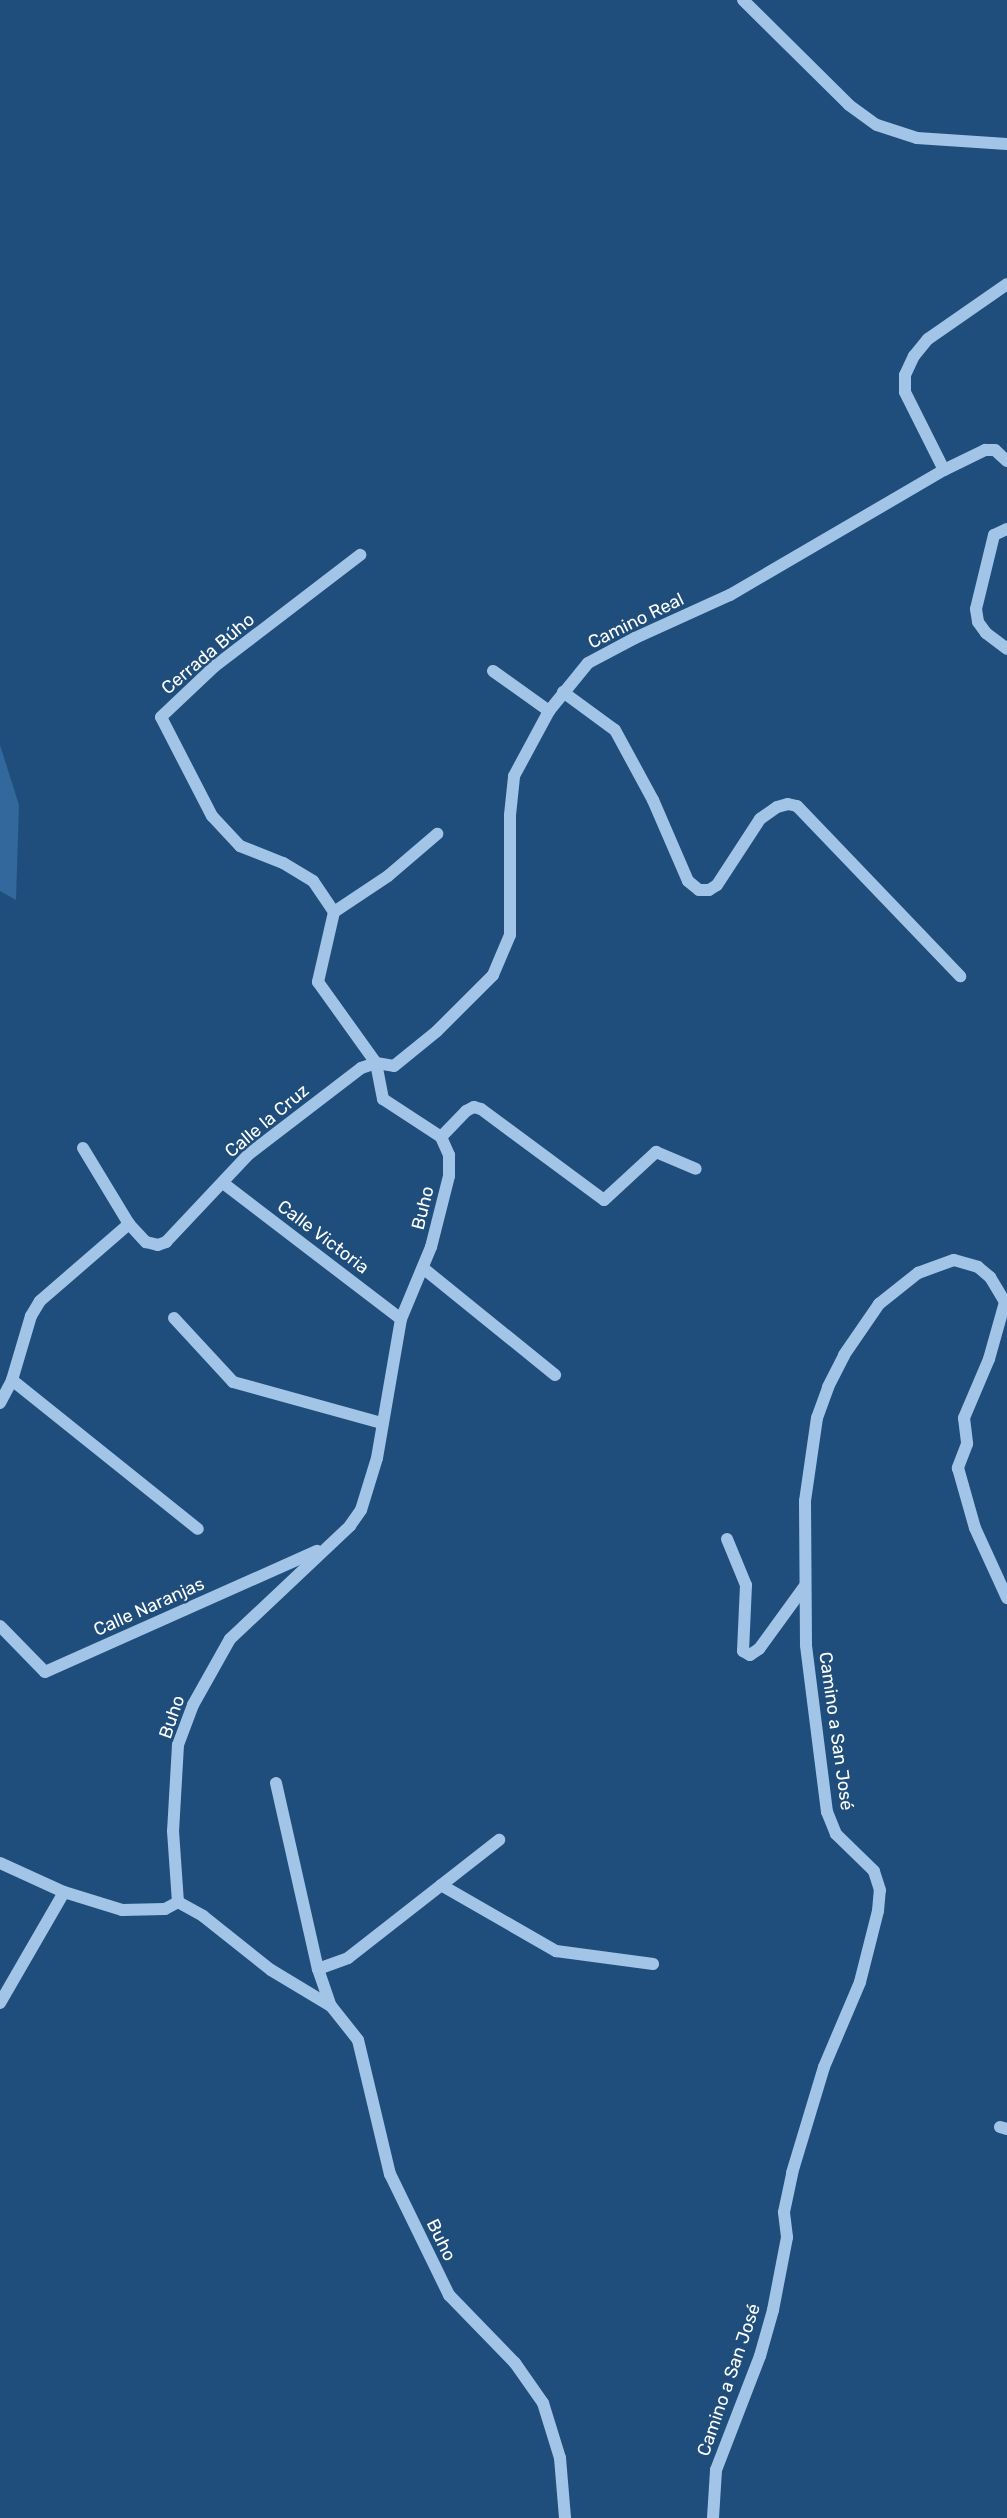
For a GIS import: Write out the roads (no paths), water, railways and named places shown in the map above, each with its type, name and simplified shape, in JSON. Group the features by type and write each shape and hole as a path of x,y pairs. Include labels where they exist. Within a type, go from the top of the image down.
{"street":[{"path":"743,0 849,105 877,125 917,138 1007,144"},
{"path":"944,470 905,392 905,374 914,355 928,340 1007,284"},
{"name":"Camino Real","path":"376,1063 394,1066 437,1031 493,975 510,935 510,815 514,776 549,711 588,663 635,638 730,595 944,470 985,450 995,450 1007,461"},
{"path":"1007,529 994,536 976,609 978,622 986,633 1007,649"},
{"name":"Cerrada Búho","path":"334,912 313,881 283,863 240,846 212,816 161,717 215,666 360,555"},
{"path":"492,671 549,711"},
{"path":"564,692 615,730 653,800 688,881 699,890 709,890 717,885 760,819 776,807 788,804 797,806 960,976"},
{"path":"436,834 388,876 334,912 318,982 376,1063 383,1099 441,1137 466,1111 474,1107 481,1109 604,1200 656,1152 696,1169"},
{"name":"Calle la Cruz","path":"129,1224 146,1242 158,1245 166,1242 249,1154 361,1068 376,1063"},
{"name":"Buho","path":"441,1137 449,1155 449,1176 423,1268 401,1319 372,1481 361,1510 350,1526 230,1639 193,1705 178,1745 173,1831 178,1902 203,1916 271,1970 331,2006 358,2040 390,2174 449,2295 515,2363 543,2403 560,2458 565,2518"},
{"path":"0,1403 12,1380 31,1316 40,1301 129,1224 83,1148"},
{"name":"Calle Victoria","path":"223,1183 401,1319"},
{"name":"Camino a San José","path":"713,2518 716,2470 760,2356 773,2311 787,2237 784,2212 792,2173 824,2067 860,1982 878,1911 880,1890 874,1871 836,1834 827,1811 806,1645 804,1501 808,1461 828,1387 844,1355 879,1304 918,1273 954,1260 978,1267 990,1277 1006,1301"},
{"path":"423,1268 555,1375"},
{"path":"1006,1301 989,1359 964,1418 967,1444 958,1468 975,1528 1007,1598"},
{"path":"174,1318 233,1382 382,1423"},
{"path":"12,1380 198,1529"},
{"path":"727,1539 746,1585 743,1651 750,1655 759,1649 804,1587"},
{"name":"Calle Naranjas","path":"0,1626 45,1672 327,1547"},
{"path":"0,1646 11,1637"},
{"path":"276,1783 318,1969 331,2006"},
{"path":"318,1969 348,1958 499,1840"},
{"path":"0,1863 64,1892 121,1910 165,1909 178,1902"},
{"path":"441,1885 556,1951 653,1964"},
{"path":"0,2003 64,1892"}]}
